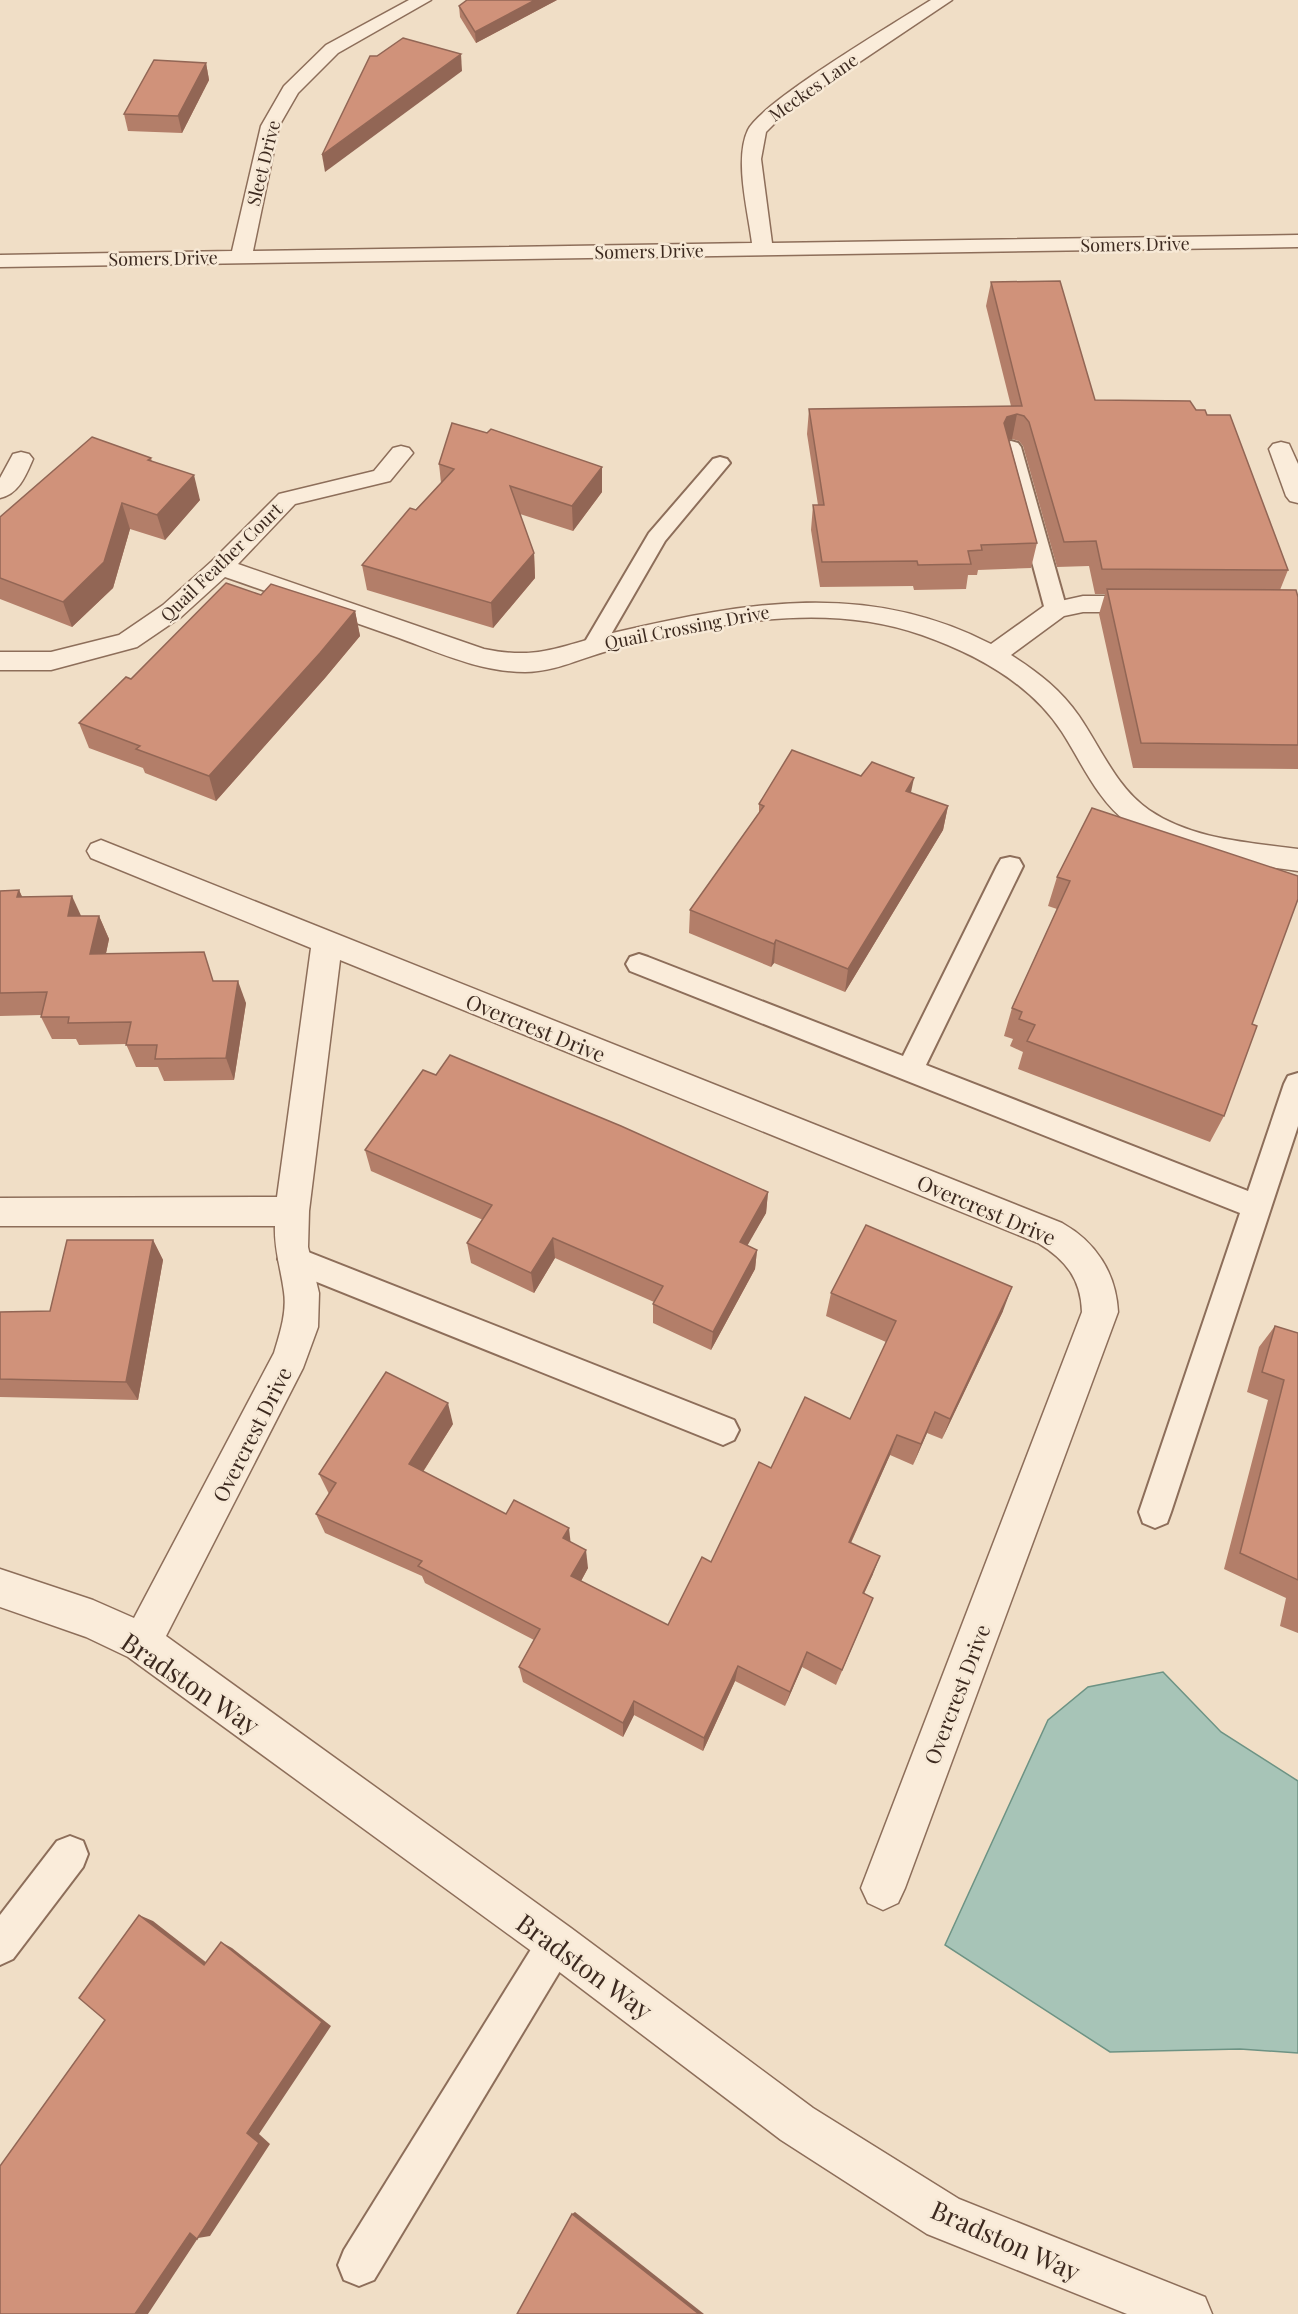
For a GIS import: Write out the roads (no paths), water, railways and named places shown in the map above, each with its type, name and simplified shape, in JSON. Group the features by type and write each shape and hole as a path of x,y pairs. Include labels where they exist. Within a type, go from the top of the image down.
{"street":[{"name":"Sleet Drive","path":"241,257 270,126 290,90 332,49 422,0"},
{"name":"Meckes Lane","path":"763,250 751,159 757,130 781,106 943,0"},
{"name":"Somers Drive","path":"0,261 1298,241"},
{"path":"1281,449 1298,496"},
{"name":"Quail Feather Court","path":"0,661 51,661 128,641 172,611 221,567 287,499 382,476 400,453"},
{"path":"0,492 13,478 21,459"},
{"name":"Quail Crossing Drive","path":"221,567 479,657 504,662 539,662 594,645 737,613 776,608 834,609 884,616 911,623 993,656 1049,697 1070,723 1112,791 1141,818 1169,833 1218,849 1298,860"},
{"path":"993,656 1056,610 1083,604 1174,604"},
{"name":"Overcrest Drive","path":"100,850 1050,1233 1083,1258 1096,1279 1100,1295 1100,1312 883,1888"},
{"name":"Overcrest Drive","path":"142,1643 290,1357 300,1327 302,1293 293,1259 292,1211 327,943"},
{"path":"0,1212 292,1211"},
{"name":"Bradston Way","path":"0,1588 93,1620 142,1643 556,1943 797,2124 944,2217 1188,2314"}],"lane":[{"path":"1011,447 1056,610"},
{"path":"594,645 656,538 720,463"},
{"path":"910,1071 1010,866"},
{"path":"639,964 1257,1207"},
{"path":"1155,1512 1298,1084"},
{"path":"293,1259 723,1430"},
{"path":"0,1946 70,1854"},
{"path":"358,2265 556,1943"}]}
